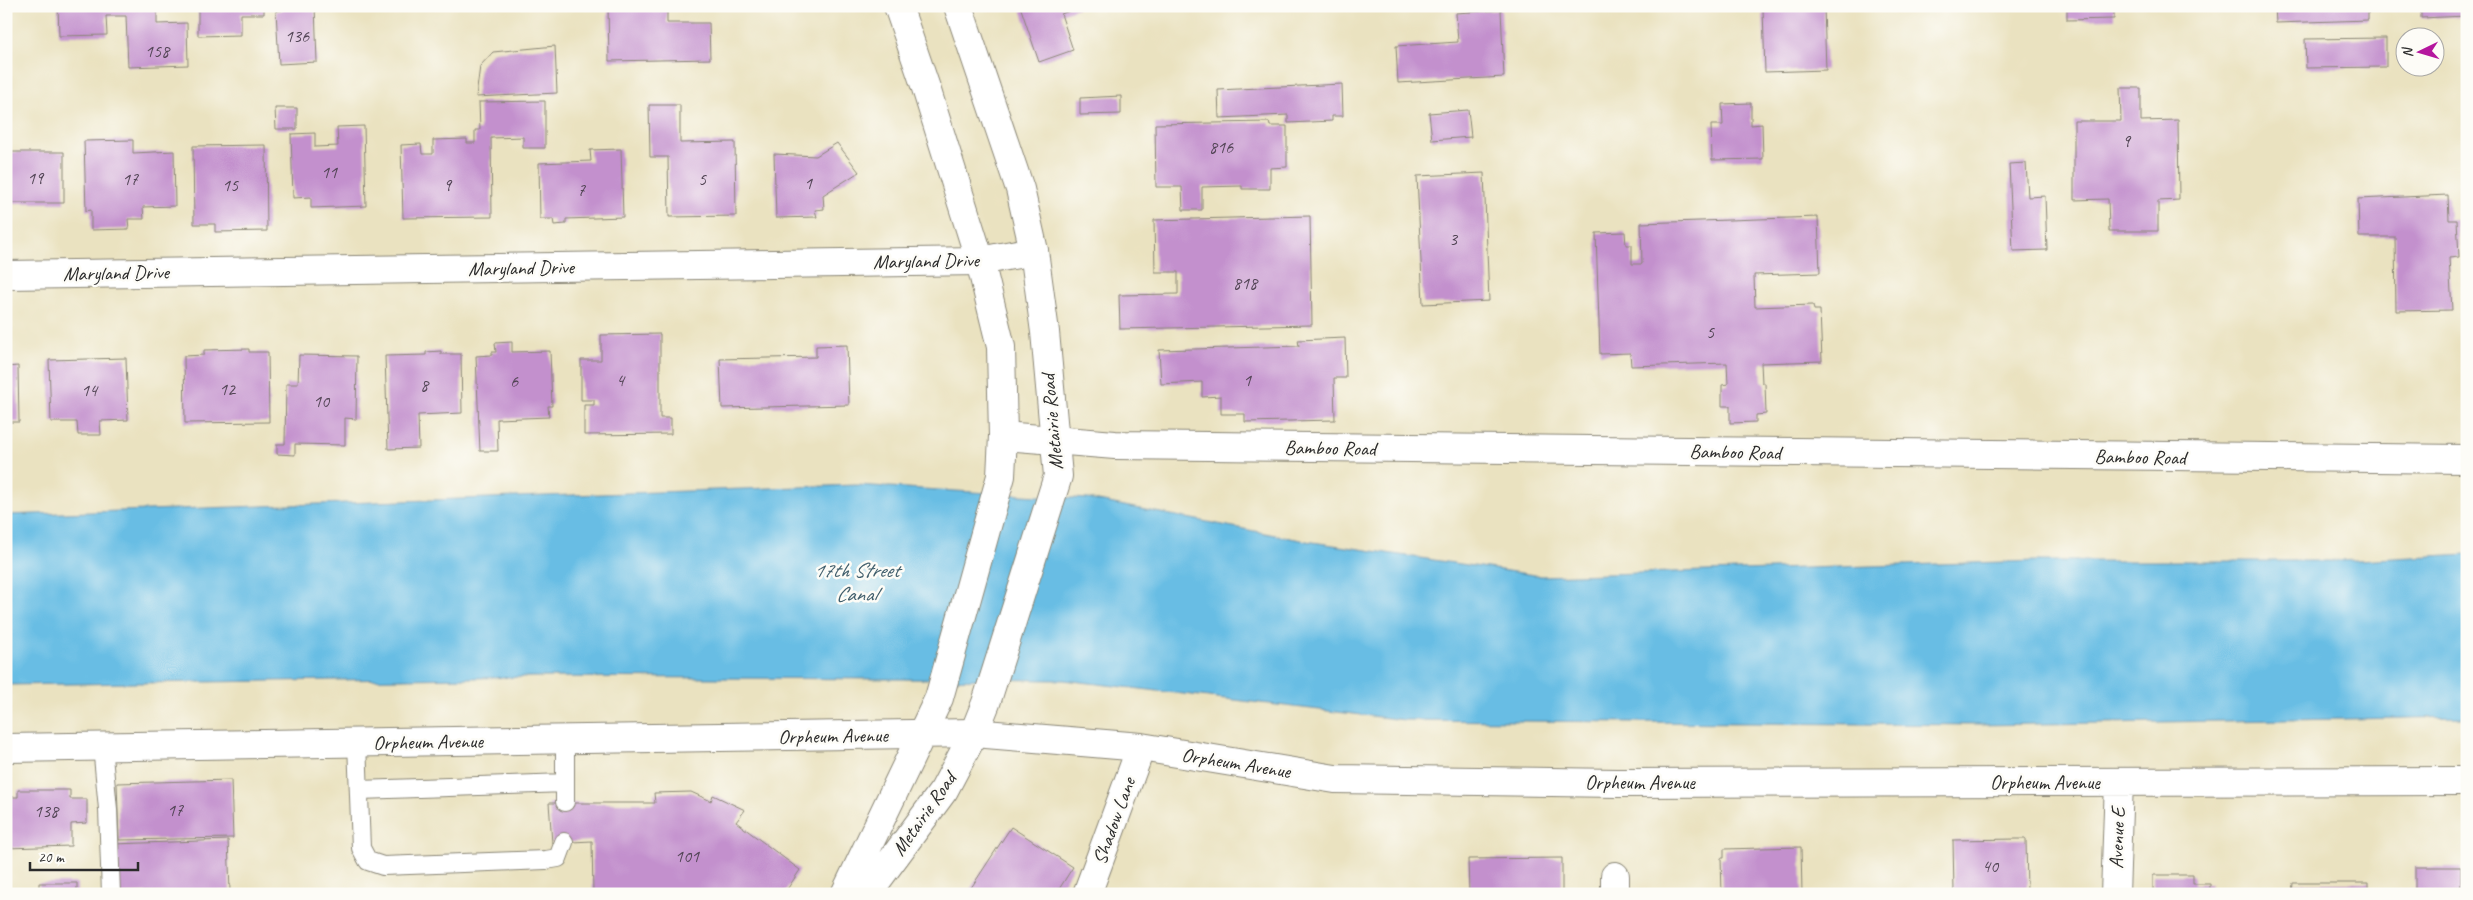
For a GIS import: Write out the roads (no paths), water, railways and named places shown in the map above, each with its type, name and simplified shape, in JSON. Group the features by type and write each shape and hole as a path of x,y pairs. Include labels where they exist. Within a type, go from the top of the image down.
{"street":[{"name":"Metairie Road","path":"845,894 924,734 939,698 1001,476 1003,436 1002,348 980,262 926,88 898,6"},
{"name":"Metairie Road","path":"867,894 944,790 974,733 986,703 1058,476 1045,332 1034,252 1020,189 958,6"},
{"name":"Maryland Drive","path":"6,275 980,262 1034,252"},
{"name":"Bamboo Road","path":"1003,436 1054,442 1155,446 2467,460"},
{"name":"Orpheum Avenue","path":"6,748 974,733 1141,747 1335,779 1617,783 2467,781"},
{"name":"Shadow Lane","path":"1087,894 1141,747"},
{"name":"Avenue E","path":"2115,894 2119,782"}],"lane":[{"path":"565,740 565,802"},
{"path":"357,743 361,848 368,861 383,866 546,860 558,858 564,842"},
{"path":"102,746 108,809 111,894"},
{"path":"359,790 565,783"}],"water":[{"name":"17th Street Canal","path":"856,485 1088,499 1306,541 1541,576 2037,561 2339,561 2467,554 2467,717 1979,725 1405,720 1064,680 535,677 6,685 6,515"}]}
